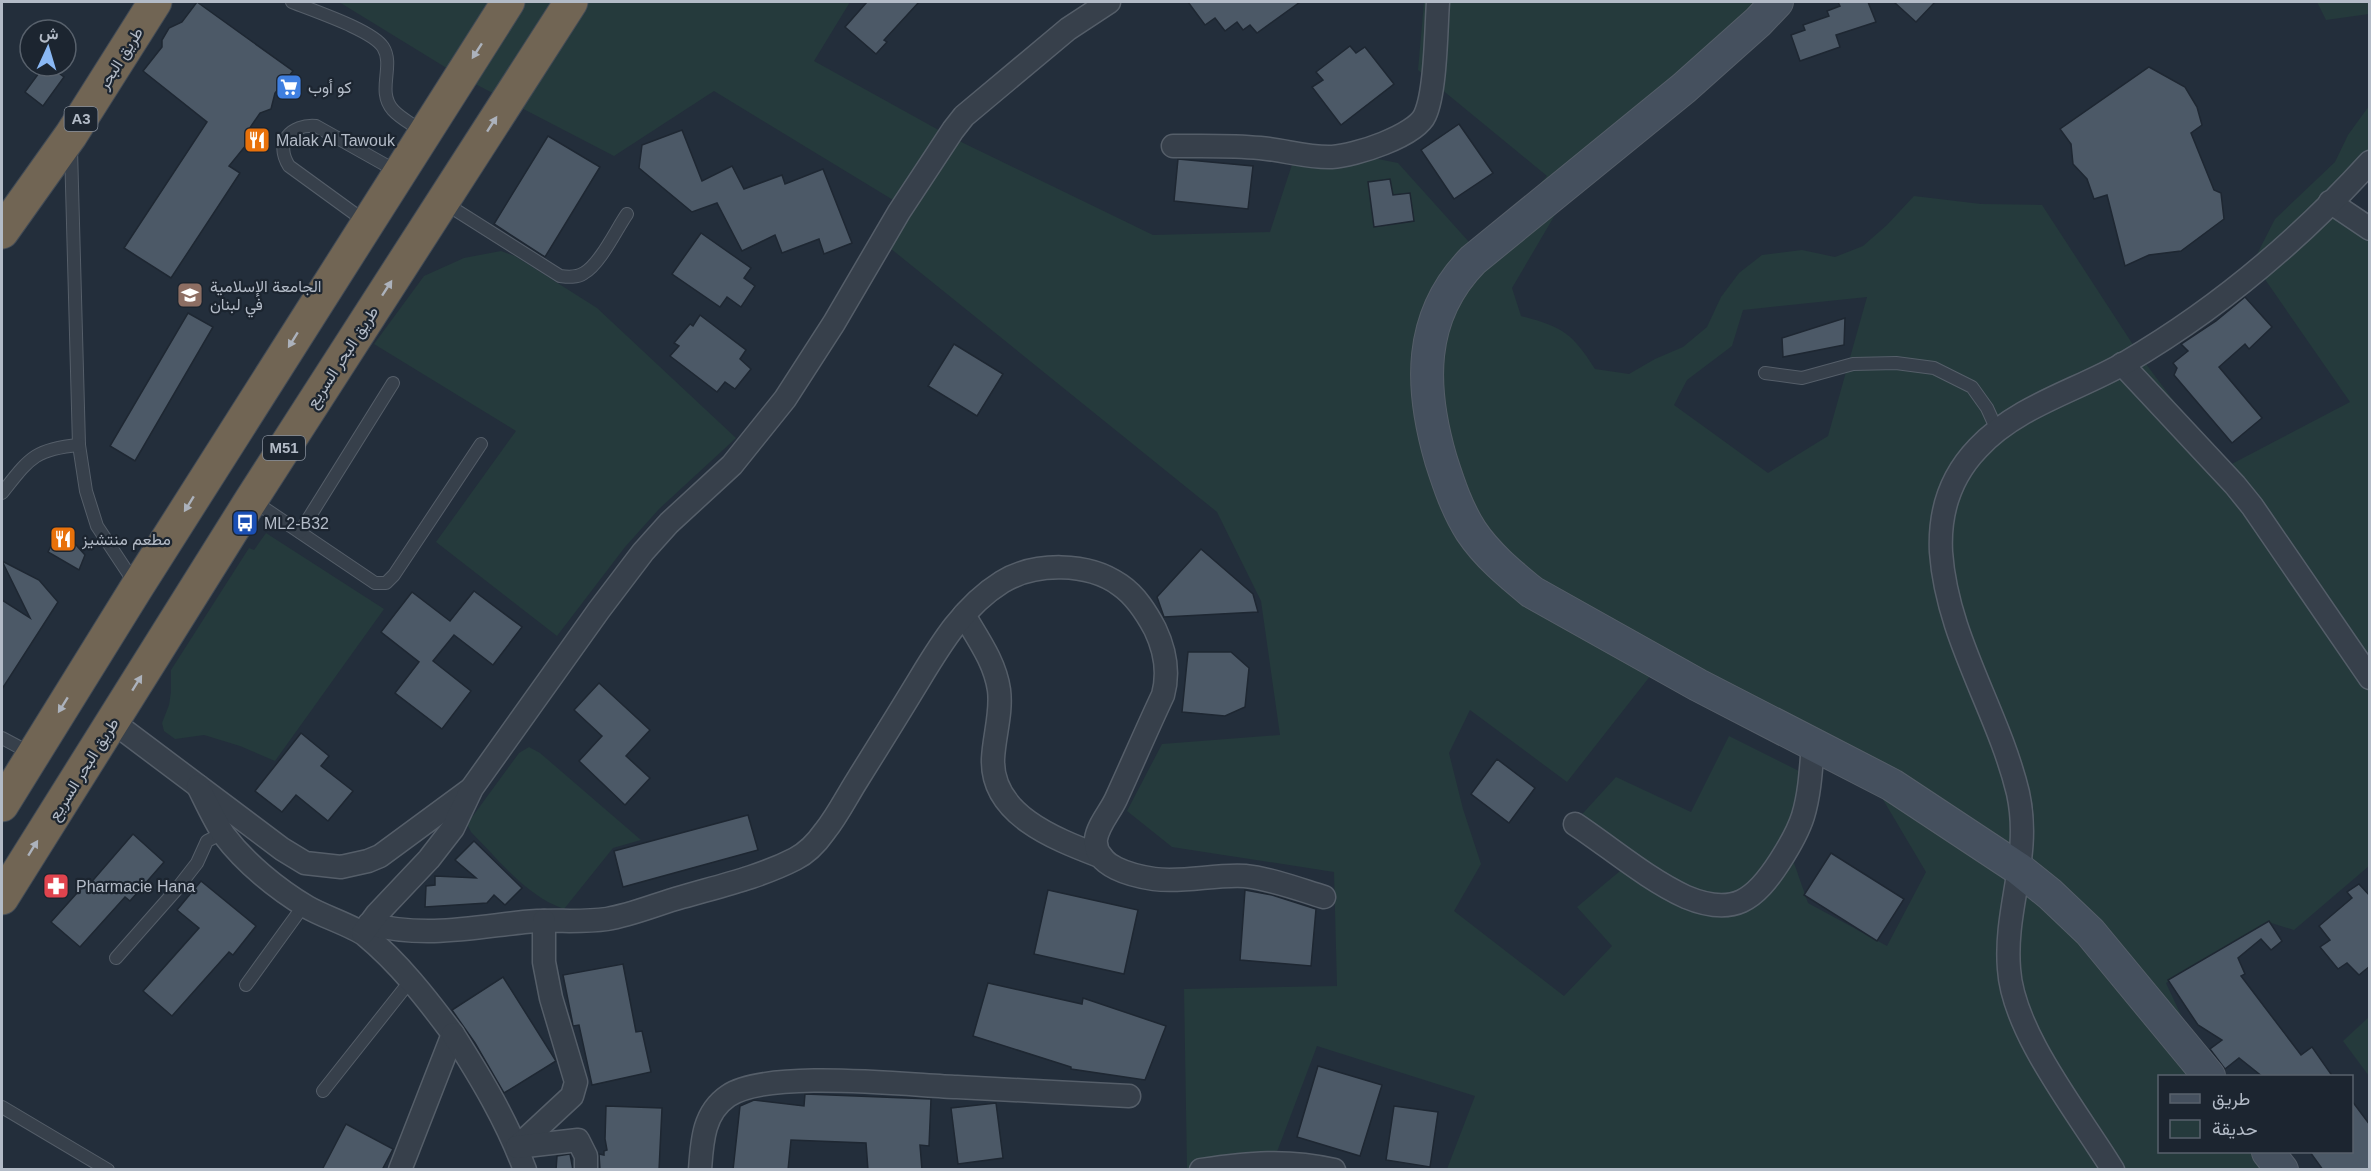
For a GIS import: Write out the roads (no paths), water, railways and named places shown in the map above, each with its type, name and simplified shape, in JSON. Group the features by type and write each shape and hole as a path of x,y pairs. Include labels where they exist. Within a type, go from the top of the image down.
{"highway":[{"name":"طريق البحر","path":"2,232 71,135 155,2"},
{"path":"2,805 137,587 508,2"},
{"name":"طريق البحر السريع","path":"2,898 251,500 571,2"}],"street":[{"path":"366,929 442,843 453,828 472,788 598,610 643,552 669,523 732,465 785,399 834,323 899,212 964,116 1068,29 1109,2"},
{"path":"1173,146 1259,148 1332,157 1366,150 1405,132 1416,126 1426,114 1435,50 1438,2"},
{"path":"1777,2 1684,88 1473,260 1447,293 1432,328 1426,378 1428,404 1438,448 1461,515 1483,546 1511,576 1532,592 1614,639 1892,785 2019,869 2050,894 2090,932 2207,1075"},
{"path":"2113,1170 2032,1040 2012,993 2008,968 2009,943 2024,830 2016,784 1956,626 1948,598 1941,550 1942,515 1950,487 1966,461 1997,430 2031,408 2122,364 2193,320 2226,295 2331,202 2370,162"},
{"path":"2331,202 2370,229"},
{"path":"2122,364 2252,506 2370,678"},
{"path":"198,786 223,833 233,846 270,880 304,905 327,918 366,929 418,932 456,931 544,921 610,918 739,881 797,859 826,831 946,635 994,588 1016,574 1057,567 1101,575 1120,584 1145,611 1162,646 1165,687 1116,800 1099,831 1096,844 1106,862 1120,870 1156,879 1246,876 1269,880 1324,897"},
{"path":"964,615 994,668 997,678 1000,708 994,773 1002,794 1038,829 1102,857"},
{"path":"113,722 294,857 313,865 333,867 368,861 380,856 472,788"},
{"path":"1575,824 1677,892 1709,904 1730,905 1750,898 1764,886 1798,830 1806,804 1813,744"},
{"path":"517,1147 572,1096 576,1088 573,1066 551,998 544,962 544,921"},
{"path":"366,929 411,980 453,1034 489,1091 517,1147 525,1170"},
{"path":"400,1170 453,1034"},
{"path":"700,1170 702,1144 712,1112 729,1095 770,1083 883,1082 1129,1096"},
{"path":"517,1147 578,1140 586,1156 586,1170"},
{"path":"2269,1153 2282,1170"},
{"path":"1201,1170 1279,1161 1306,1163 1334,1170"}],"lane":[{"path":"292,2 372,36 383,46 387,56 385,89 387,100 393,110 424,133"},
{"path":"367,223 289,166 283,156 282,144 295,128 305,125 316,126 399,173"},
{"path":"71,135 79,445 86,491 97,526 137,587"},
{"path":"442,201 560,276 571,277 582,275 592,268 627,214"},
{"path":"1765,374 1802,378 1853,364 1896,363 1934,368 1972,387 1987,408 1997,430"},
{"path":"300,532 393,383"},
{"path":"251,500 375,583 387,583 394,576 482,444"},
{"path":"2,493 35,455 52,447 79,445"},
{"path":"2,738 33,754"},
{"path":"116,958 197,863 207,841 223,833"},
{"path":"246,985 304,905"},
{"path":"323,1091 411,980"},
{"path":"2,1107 108,1170"}],"place":[{"name":"كو أوب","path":"289,87"},
{"name":"Malak Al Tawouk","path":"257,140"},
{"name":"الجامعة الإسلامية في لبنان","path":"190,295"},
{"name":"ML2-B32","path":"245,523"},
{"name":"مطعم منتشيز","path":"63,539"},
{"name":"Pharmacie Hana","path":"56,886"}]}
